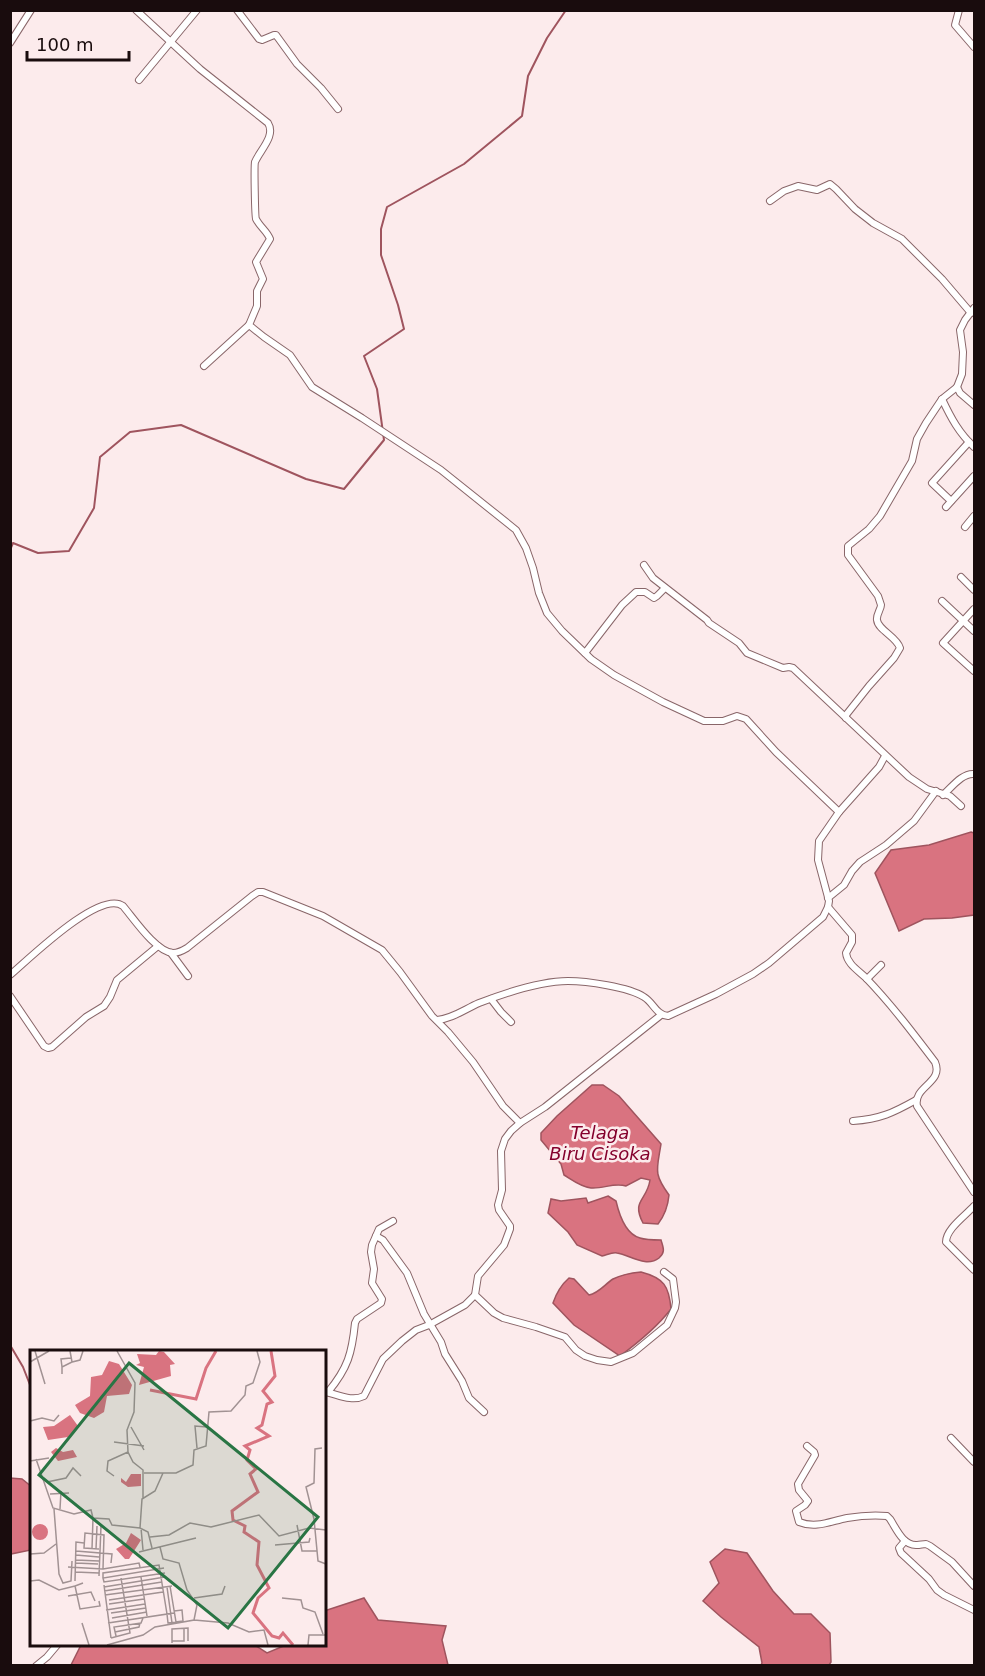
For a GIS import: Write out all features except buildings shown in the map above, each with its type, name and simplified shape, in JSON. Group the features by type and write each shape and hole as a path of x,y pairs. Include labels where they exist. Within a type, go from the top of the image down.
{"street":[{"path":"136,10 170,43 264,120 271,131 254,164 255,218 270,239 256,262 263,279 257,291 257,306 249,325 204,366"},
{"path":"139,80 197,10"},
{"path":"237,10 259,39 276,35 297,64 338,109"},
{"path":"959,10 955,25 975,47"},
{"path":"10,43 31,11"},
{"path":"770,201 784,191 798,186 817,190 830,184 873,223 902,239 973,311 960,330 963,352 962,374 957,387 942,399 917,439 912,461 880,516 869,529 848,546 849,555 878,596 881,605 877,618 878,623 897,641 900,648 846,717"},
{"path":"249,325 290,355 312,387 441,470 516,530 534,568 539,593 547,613 585,653 614,675 704,721 723,721 737,716 742,717 839,812"},
{"path":"957,387 960,393 975,405"},
{"path":"942,399 960,433 972,445 932,483 951,501"},
{"path":"946,507 975,477"},
{"path":"965,527 975,516"},
{"path":"644,565 653,578 709,623 739,643 747,653 783,668 791,667 909,777 927,789 950,796 961,806"},
{"path":"962,578 975,590"},
{"path":"585,653 622,605 636,592 645,592 654,598 665,588"},
{"path":"942,601 975,632"},
{"path":"975,609 943,643 975,671"},
{"path":"437,1020 444,1020 491,999 546,983 569,981 600,984 643,996 661,1015 668,1016 753,974 823,917 828,907 828,898 818,860 818,845 839,812 885,756"},
{"path":"944,795 964,776 970,773 975,774"},
{"path":"828,898 844,885 860,862 886,845 909,825 936,791"},
{"path":"171,953 187,948 258,892 323,916 376,946 385,954 432,1016 473,1062 503,1106 520,1123"},
{"path":"10,975 79,918 111,903 118,903 158,946 171,953 188,976"},
{"path":"828,907 852,934 852,942 846,953 847,958 905,1023 938,1068 937,1073 915,1100 896,1112 853,1121"},
{"path":"10,996 44,1046 52,1047 86,1017 104,1006 117,980 158,946"},
{"path":"867,980 881,965"},
{"path":"491,999 511,1022"},
{"path":"393,1221 379,1229 371,1252 374,1269 371,1280 382,1301 357,1319 350,1359 336,1382 326,1392 350,1399 364,1396 382,1359 416,1330 465,1305 475,1295 478,1276 509,1236 510,1226 498,1210 502,1190 501,1151 505,1139 520,1123 545,1107 661,1015"},
{"path":"915,1100 975,1192"},
{"path":"975,1206 950,1231 946,1242 975,1270"},
{"path":"376,1236 383,1240 407,1273 429,1324 462,1381 469,1398 484,1412"},
{"path":"475,1295 494,1313 503,1318 564,1337 585,1356 611,1362 633,1353 667,1325 676,1302 673,1279 664,1272"},
{"path":"951,1438 975,1462"},
{"path":"807,1446 815,1455 798,1485 799,1490 808,1501 796,1511 799,1522 827,1524 848,1518 884,1516 890,1519 905,1541 912,1545 923,1543 930,1546 952,1562 975,1586"},
{"path":"905,1541 899,1548 901,1553 929,1579 937,1590 975,1610"},
{"path":"36,1665 56,1646"}],"water":[{"path":"974,833 974,915 924,919 899,931 875,873 891,850 929,845"},
{"name":"Telaga Biru Cisoka","path":"592,1085 603,1085 619,1096 661,1144 658,1176 669,1195 666,1210 658,1224 643,1223 639,1210 650,1180 641,1178 626,1186 591,1188 584,1186 564,1175 561,1164 541,1140 541,1133"},
{"name":"Telaga Biru Cisoka","path":"608,1196 616,1201 621,1217 630,1232 642,1239 661,1240 663,1252 659,1258 649,1262 617,1253 602,1256 577,1245 568,1232 548,1213 551,1199 561,1201 586,1198 588,1203"},
{"path":"641,1272 655,1277 664,1284 669,1294 671,1309 647,1334 620,1356 574,1325 553,1303 559,1290 569,1278 574,1279 589,1295 617,1277"},
{"path":"10,1478 22,1479 30,1485 30,1550 11,1554"},
{"path":"725,1549 747,1553 773,1591 794,1614 811,1614 830,1633 831,1662 829,1665 761,1665 759,1647 703,1601 719,1583 710,1562"},
{"path":"364,1598 378,1620 446,1626 442,1640 448,1665 71,1665 80,1646 256,1646 267,1653 284,1646 326,1646 326,1610"}],"waterway":[{"path":"10,550 13,543 38,553 69,551 94,508 100,457 130,432 181,425 306,479 344,489 384,440 377,389 364,356 404,329 381,255 381,229 387,207 464,164 522,116 528,76 547,38 566,10"},
{"path":"10,1345 30,1385"}]}
